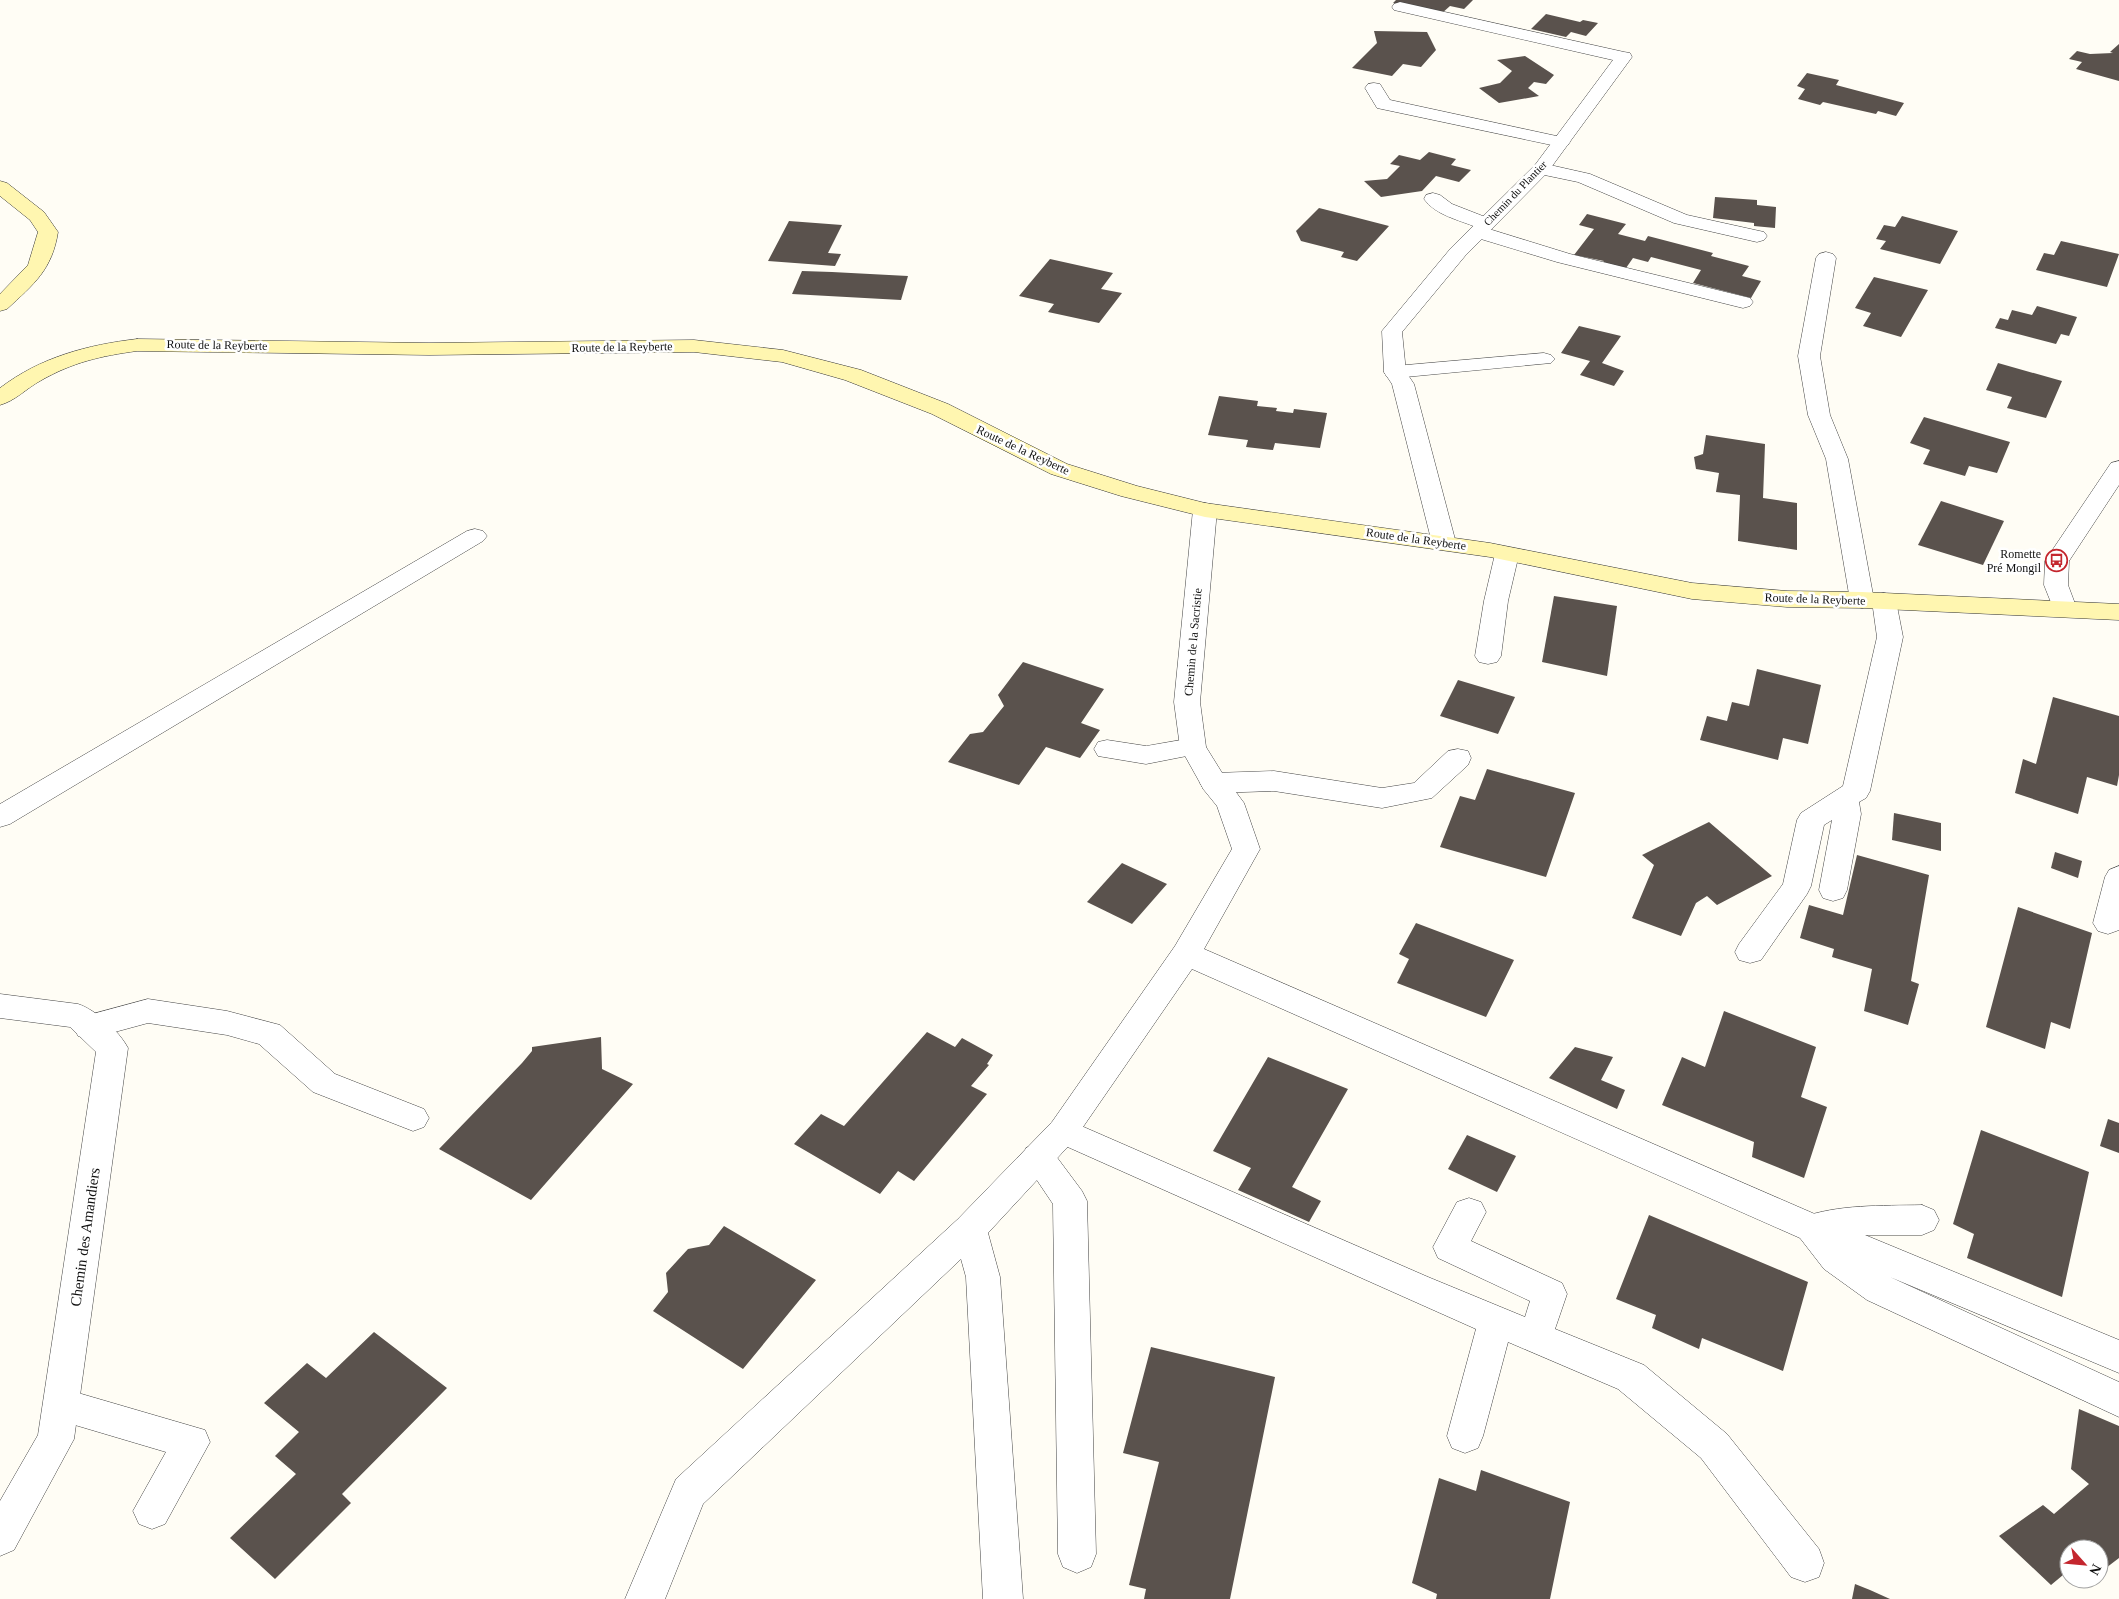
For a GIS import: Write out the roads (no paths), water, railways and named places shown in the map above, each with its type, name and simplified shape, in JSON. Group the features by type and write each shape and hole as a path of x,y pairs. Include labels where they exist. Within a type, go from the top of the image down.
{"main road":[{"path":"0,188 37,216 48,232 46,249 39,268 0,305"},
{"name":"Route de la Reyberte","path":"0,398 19,383 57,364 96,350 137,345 429,349 694,346 783,356 853,375 940,409 1059,469 1129,491 1205,510 1444,543 1692,592 1787,600 1873,601 2119,612"}],"street":[{"name":"Chemin du Plantier","path":"1400,6 1624,57 1541,169 1458,252 1392,331 1395,372 1403,384 1438,513 1444,543"},
{"path":"1374,88 1383,104 1561,142"},
{"path":"1541,169 1583,178 1681,219 1757,236"},
{"path":"1433,199 1445,208 1482,228 1564,258 1743,302"},
{"path":"1750,952 1797,886 1811,820 1856,791 1890,637 1873,601 1837,459 1819,415 1809,356 1826,258"},
{"path":"1395,372 1544,360"},
{"path":"2065,609 2056,585 2057,562 2119,468"},
{"name":"Chemin de la Sacristie","path":"645,1599 689,1492 970,1229 1063,1131 1186,954 1246,849 1230,803 1214,782 1193,747 1187,702 1205,510"},
{"path":"0,817 475,536"},
{"path":"1488,656 1496,601 1507,554"},
{"path":"1107,749 1146,755 1193,747"},
{"path":"1214,782 1274,781 1382,798 1422,791 1458,758"},
{"path":"1833,890 1847,814 1845,798"},
{"path":"2108,923 2119,877"},
{"path":"1186,954 1812,1228 2119,1357"},
{"name":"Chemin des Amandiers","path":"0,1006 78,1016 112,1048 56,1439 0,1537"},
{"path":"89,1027 148,1011 227,1023 269,1034 324,1083 413,1118"},
{"path":"1063,1131 1416,1288 1631,1377 1714,1446 1805,1562"},
{"path":"1038,1158 1070,1200 1077,1554"},
{"path":"1469,1212 1450,1247 1550,1294 1535,1337"},
{"path":"1812,1228 1853,1221 1922,1220"},
{"path":"1812,1228 1836,1258 1879,1289 2119,1400"},
{"path":"970,1229 983,1277 1003,1599"},
{"path":"1465,1436 1496,1321"},
{"path":"61,1405 192,1442 152,1511"}],"place":[{"name":"Romette Pré Mongil","path":"2057,561"}]}
